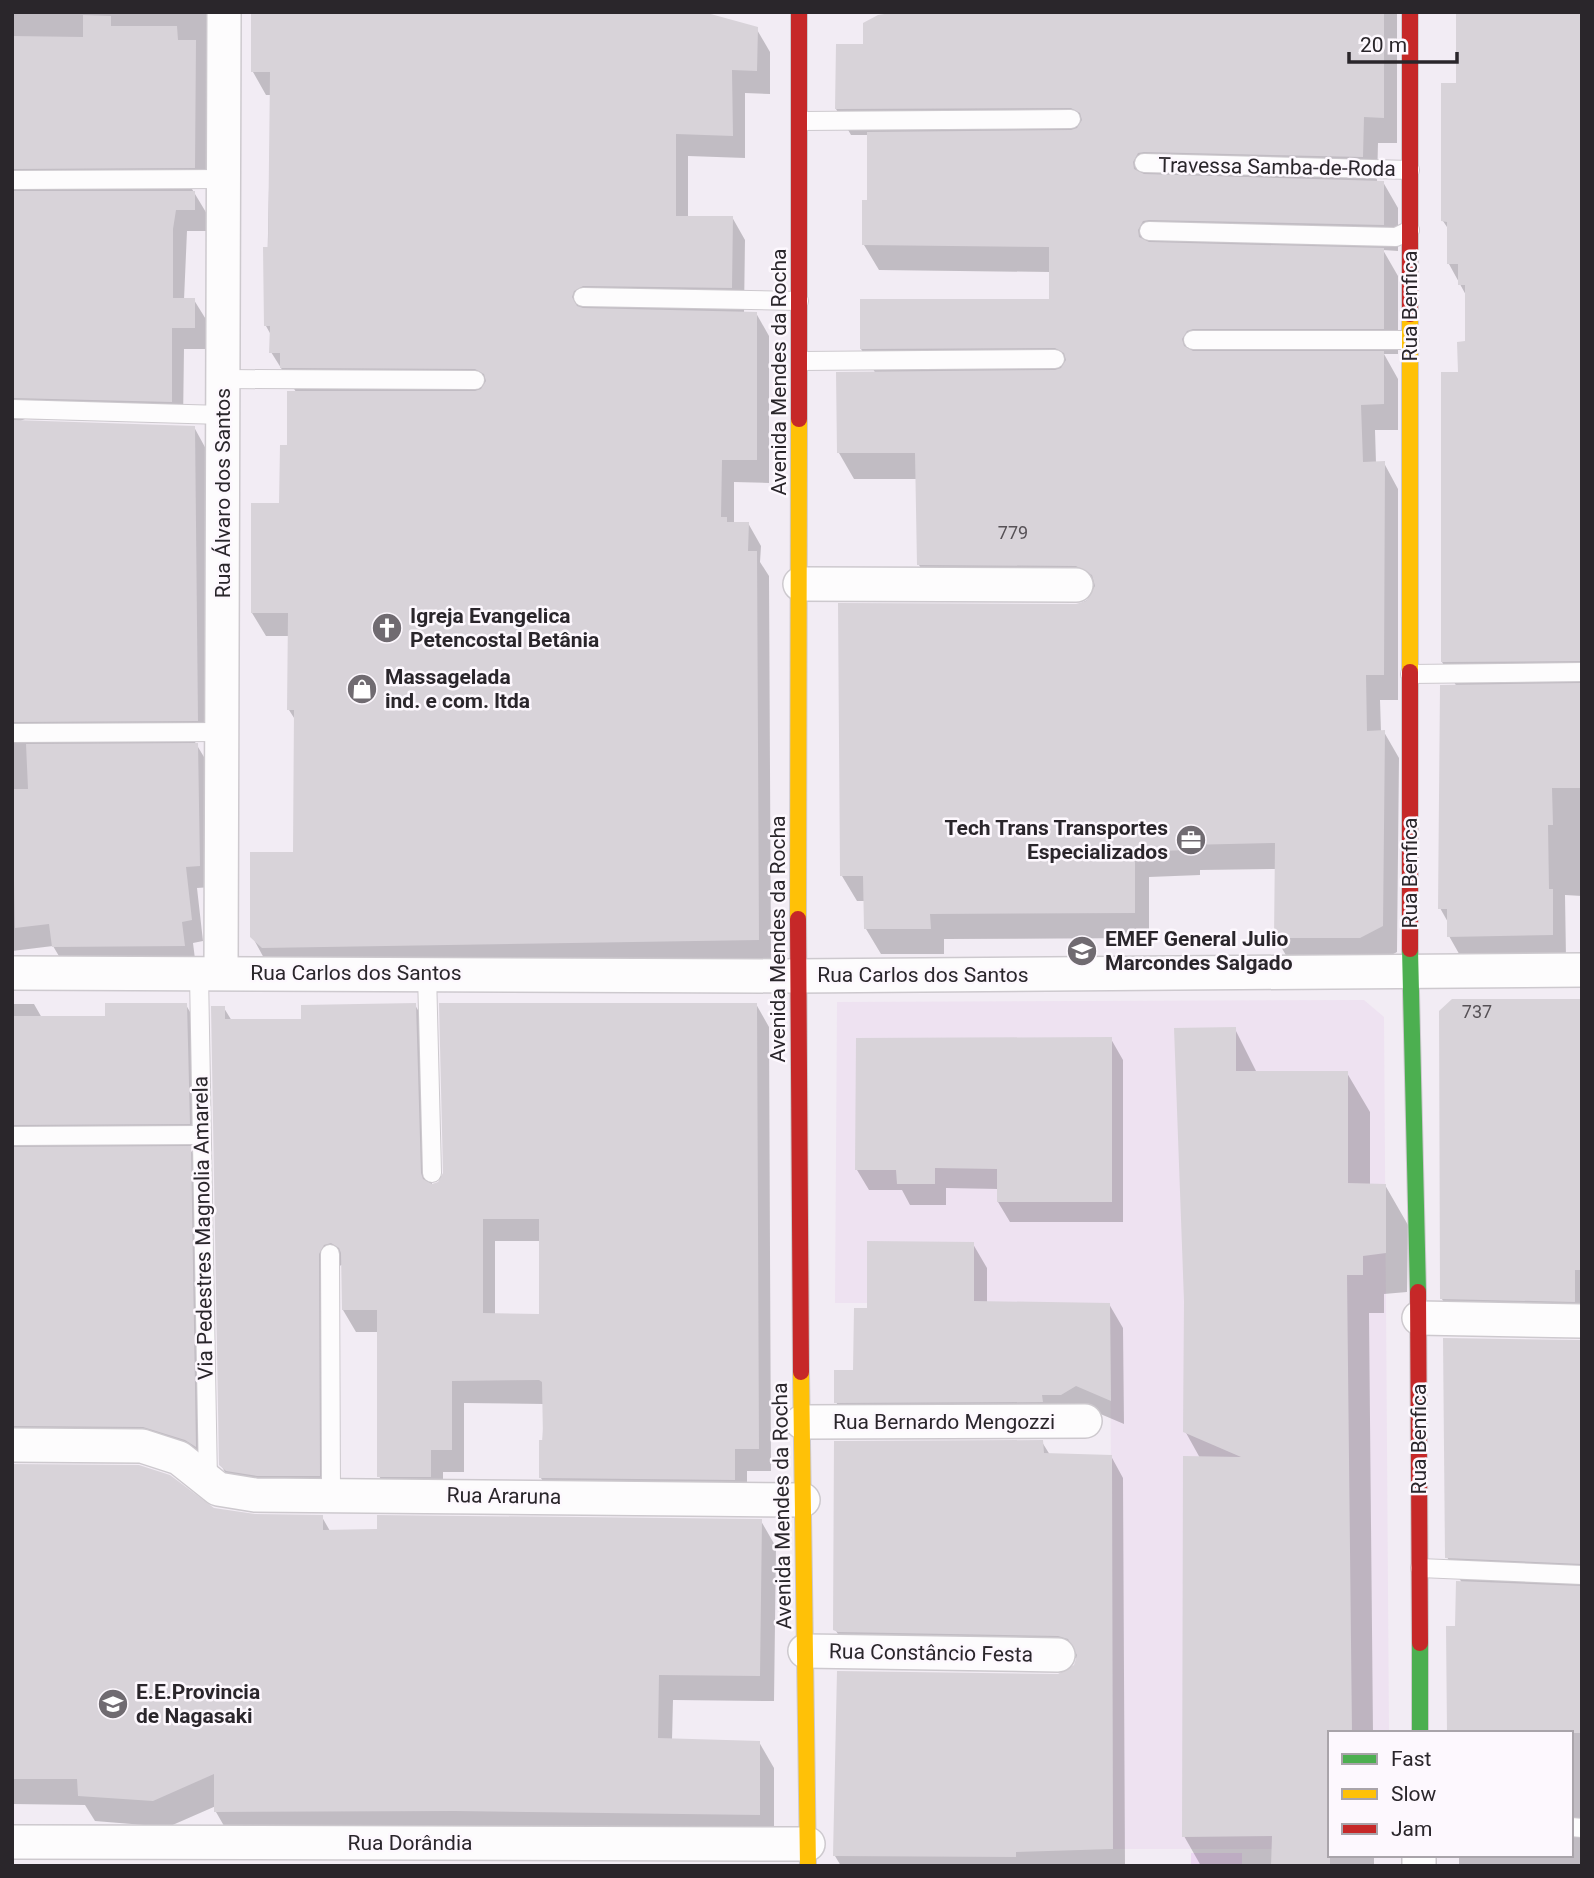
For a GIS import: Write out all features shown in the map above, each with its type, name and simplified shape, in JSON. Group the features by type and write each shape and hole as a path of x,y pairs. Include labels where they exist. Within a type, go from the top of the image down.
{"street":[{"name":"Rua Álvaro dos Santos","path":"210,974 223,732 224,12"},
{"name":"Avenida Mendes da Rocha","path":"799,12 800,835 796,976 808,1855"},
{"name":"Rua Benfica","path":"1410,12 1410,971 1419,1318 1420,1731"},
{"path":"800,584 1076,585"},
{"name":"Rua Carlos dos Santos","path":"12,973 796,976 1582,970"},
{"path":"1419,1318 1582,1321"},
{"name":"Rua Bernardo Mengozzi","path":"802,1422 1085,1422"},
{"path":"12,1445 142,1446 178,1458 208,1482"},
{"name":"Rua Araruna","path":"208,1482 218,1489 232,1492 331,1495 803,1500"},
{"name":"Rua Constâncio Festa","path":"805,1651 1058,1655"},
{"name":"Rua Dorândia","path":"12,1842 808,1855"}],"lane":[{"path":"800,121 1071,119"},
{"name":"Travessa Samba-de-Roda","path":"1144,163 1410,170"},
{"path":"12,180 224,179"},
{"path":"1149,231 1396,237 1410,230"},
{"path":"583,297 799,301"},
{"path":"1193,340 1409,340"},
{"path":"800,360 1055,359"},
{"path":"223,379 475,380"},
{"path":"12,409 223,415"},
{"path":"1410,674 1582,672"},
{"path":"12,733 223,732"},
{"path":"427,973 432,1173"},
{"name":"Via Pedestres Magnolia Amarela","path":"208,1482 201,1135 210,974"},
{"path":"12,1136 201,1135"},
{"path":"330,1254 331,1495"},
{"path":"1420,1568 1582,1575"}],"shaded area":[{"path":"1364,1000 1384,1017 1389,1731 1328,1731 1328,1849 1113,1849 1110,1303 835,1303 837,1002"},
{"path":"1191,1853 1242,1853 1242,1866 1191,1866"}],"building":[{"path":"251,12 707,13 758,27 757,71 732,70 733,136 676,134 676,216 733,216 732,288 583,286 574,291 572,297 577,306 583,308 757,312 757,460 722,460 721,517 727,517 727,522 749,522 748,551 757,551 759,940 262,948 250,937 250,852 293,852 294,710 287,710 288,613 251,613 251,503 279,503 280,445 287,445 287,391 475,391 481,389 486,381 484,374 475,369 280,368 280,353 269,353 270,326 264,326 263,247 268,247 270,72 251,72"},
{"path":"897,12 1384,12 1384,118 1364,117 1363,157 1144,152 1138,153 1133,162 1134,169 1144,174 1384,181 1384,225 1149,220 1143,221 1138,230 1139,237 1149,242 1384,248 1384,329 1193,329 1187,331 1182,339 1184,346 1193,351 1384,351 1384,404 1361,405 1363,462 1385,461 1384,675 1366,675 1367,731 1385,730 1383,926 1360,938 1274,938 1275,843 1186,845 1187,850 1135,852 1135,913 930,914 931,929 864,929 863,876 840,876 838,603 1076,604 1086,601 1095,586 1092,575 1076,566 917,565 915,453 837,453 836,372 1055,370 1061,368 1066,360 1064,353 1055,348 860,349 860,299 1049,299 1049,247 862,245 862,200 867,200 867,132 1071,130 1077,128 1082,120 1080,113 1071,108 835,109 836,44 863,44 863,23 878,15"},
{"path":"1456,12 1582,12 1582,661 1441,662 1441,372 1458,372 1457,342 1465,341 1465,285 1458,285 1458,264 1447,264 1447,222 1441,221 1441,83 1456,83"},
{"path":"83,15 111,16 111,26 177,26 178,40 196,40 195,168 12,169 12,36 83,37"},
{"path":"12,191 195,191 195,210 176,210 173,229 173,298 195,298 195,328 172,328 172,402 12,398"},
{"path":"14,420 195,426 198,721 12,722"},
{"path":"1582,683 1582,788 1552,788 1553,825 1548,825 1553,935 1447,937 1447,909 1438,909 1440,685"},
{"path":"198,743 200,866 186,867 192,920 182,922 185,946 52,947 49,924 15,928 12,789 28,789 26,744"},
{"path":"1452,999 1582,999 1582,1270 1575,1270 1575,1302 1440,1299 1439,1011"},
{"path":"105,1003 187,1003 190,1124 12,1125 12,1016 105,1016"},
{"path":"416,1003 421,1173 423,1179 432,1184 438,1182 443,1173 439,1003 757,1003 759,1449 735,1449 735,1480 539,1478 539,1440 543,1440 542,1382 539,1380 452,1381 452,1450 431,1450 431,1477 377,1477 377,1310 342,1310 341,1253 339,1248 331,1243 324,1245 319,1254 320,1476 257,1476 226,1471 219,1465 211,1006 225,1006 225,1019 301,1019 301,1005","holes":["483,1219 539,1219 539,1314 483,1313"]},
{"path":"1236,1027 1236,1071 1348,1071 1348,1183 1386,1184 1386,1253 1363,1256 1363,1275 1347,1275 1352,1731 1328,1731 1330,1866 1271,1866 1272,1836 1182,1837 1183,1456 1241,1457 1183,1432 1184,1301 1174,1028"},
{"path":"1112,1037 1112,1202 997,1202 997,1169 935,1168 935,1184 897,1184 896,1170 855,1170 856,1038"},
{"path":"191,1146 196,1447 185,1440 143,1427 12,1426 12,1147"},
{"path":"867,1241 974,1242 974,1301 1110,1303 1111,1401 1076,1386 1061,1395 1042,1395 1043,1402 834,1403 834,1370 853,1370 854,1308 867,1308"},
{"path":"1443,1338 1582,1340 1582,1564 1445,1558"},
{"path":"1043,1440 1044,1453 1112,1455 1113,1849 1016,1852 1016,1857 833,1856 837,1671 1058,1674 1074,1665 1077,1655 1068,1639 1058,1636 833,1630 834,1441"},
{"path":"12,1464 139,1465 170,1475 214,1508 255,1514 323,1515 323,1530 377,1529 377,1515 762,1519 760,1676 659,1675 658,1738 760,1741 760,1815 455,1811 214,1812 214,1774 153,1801 78,1796 77,1779 12,1779"},
{"path":"1456,1581 1582,1586 1582,1733 1447,1731 1446,1626 1455,1626"}],"traffic: fast":[{"path":"1410,949 1418,1292"},
{"path":"1420,1643 1420,1731"}],"traffic: slow":[{"path":"1410,314 1410,672"},
{"path":"798,919 799,419"},
{"path":"801,1372 808,1866"}],"traffic: jam":[{"path":"799,12 799,419"},
{"path":"1410,12 1410,314"},
{"path":"1410,672 1410,949"},
{"path":"798,919 801,1372"},
{"path":"1418,1292 1420,1643"}],"place":[{"name":"Igreja Evangelica Petencostal Betânia","path":"387,628"},
{"name":"Massagelada ind. e com. ltda","path":"362,689"},
{"name":"Tech Trans Transportes Especializados","path":"1191,840"},
{"name":"EMEF General Julio Marcondes Salgado","path":"1082,951"},
{"name":"E.E.Provincia de Nagasaki","path":"113,1704"}]}
